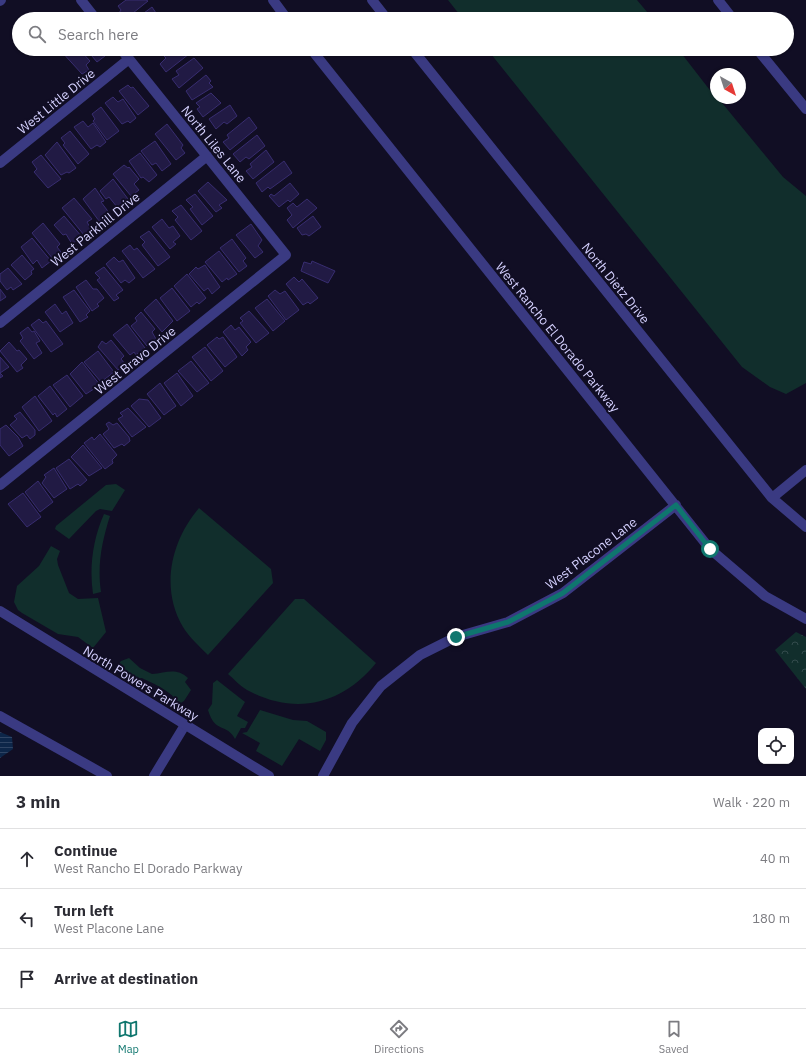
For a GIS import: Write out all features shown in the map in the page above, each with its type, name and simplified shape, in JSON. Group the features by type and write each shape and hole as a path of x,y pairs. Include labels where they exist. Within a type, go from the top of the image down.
{"street":[{"path":"81,0 90,12"},
{"path":"273,0 282,12"},
{"path":"372,0 382,12"},
{"path":"718,0 727,12"},
{"name":"North Liles Lane","path":"127,56 286,255"},
{"name":"West Rancho El Dorado Parkway","path":"317,56 710,549 765,596 806,619"},
{"name":"North Dietz Drive","path":"418,56 772,498 806,527"},
{"path":"763,56 806,109"},
{"name":"West Little Drive","path":"0,163 129,59"},
{"name":"West Parkhill Drive","path":"0,323 207,156"},
{"name":"West Bravo Drive","path":"0,485 286,255"},
{"path":"772,498 806,470"},
{"name":"West Placone Lane","path":"323,776 352,723 376,692 420,655 456,637 508,622 563,593 676,505"},
{"name":"North Powers Parkway","path":"0,611 269,776"},
{"path":"0,716 107,776"},
{"path":"154,776 185,725"}],"green space":[{"path":"448,0 637,0 647,12 457,12"},
{"path":"493,56 683,56 710,90 710,104 723,104 783,177 806,196 806,383 786,394 770,387 742,367"},
{"path":"116,484 125,490 112,511 100,509 96,511 69,539 55,529 56,526 106,485"},
{"path":"199,508 271,569 273,583 208,655 191,638 183,627 176,612 172,597 171,581 172,565 181,535"},
{"path":"104,514 110,516 101,553 101,592 93,594 91,574 93,553 97,533"},
{"path":"51,546 60,551 57,559 58,565 69,593 78,599 98,598 106,632 93,648 78,637 58,634 22,613 18,610 14,602 17,586 39,566"},
{"path":"295,599 304,599 376,663 363,677 348,689 333,697 317,702 300,704 283,703 265,698 247,690 228,674"},
{"path":"796,632 806,637 806,689 775,650"},
{"path":"129,658 140,668 152,674 175,672 188,678 185,682 191,690 184,701 179,704 172,695 157,685 142,678 137,679 115,669 121,661"},
{"path":"217,680 245,702 237,716 248,722 245,728 241,728 235,739 232,734 214,722 208,710 212,704 213,683"},
{"path":"260,710 293,720 307,721 326,732 326,740 320,751 299,739 282,766 256,751 260,743 242,733 247,732"}],"water":[{"path":"0,732 12,737 13,749 0,758"}],"building":[{"path":"126,0 148,1 134,12 120,12 121,10 118,6"},
{"path":"152,7 155,12 145,12"},
{"path":"66,56 85,56 90,61 86,65 89,70 82,74"},
{"path":"92,56 105,56 97,62"},
{"path":"164,56 186,56 166,72 160,64 166,58"},
{"path":"194,58 203,68 179,88 172,79 179,75 176,71"},
{"path":"206,75 211,81 209,83 213,87 192,100 186,91"},
{"path":"128,85 131,88 133,87 149,106 138,115 119,91"},
{"path":"211,93 221,103 203,117 197,109 200,107 196,103"},
{"path":"113,97 118,102 123,99 136,118 130,123 128,121 122,124 105,103"},
{"path":"230,105 237,116 227,124 224,122 216,129 209,119"},
{"path":"101,107 119,131 107,140 93,121 95,119 92,114"},
{"path":"249,117 257,128 230,150 223,142 229,138 227,135"},
{"path":"83,121 88,127 93,123 106,142 100,147 97,145 91,149 74,127"},
{"path":"167,124 183,145 181,148 185,153 176,160 155,134"},
{"path":"70,131 89,154 78,164 63,145 65,143 61,138"},
{"path":"257,135 265,146 249,159 246,157 240,162 233,154"},
{"path":"155,141 171,164 162,171 156,163 152,165 141,151"},
{"path":"57,142 76,168 69,173 67,172 61,175 45,155"},
{"path":"266,150 274,162 253,179 246,171 252,167 250,164"},
{"path":"140,153 157,175 149,182 143,177 141,178 129,161"},
{"path":"41,155 61,179 48,188 34,172 37,169 32,162"},
{"path":"284,161 292,173 270,189 268,187 262,192 256,183"},
{"path":"124,165 128,168 129,167 139,179 134,184 139,190 131,196 113,174"},
{"path":"113,179 128,199 117,207 109,197 106,199 100,191"},
{"path":"208,182 227,200 219,205 222,208 216,212 198,191"},
{"path":"290,183 299,194 290,202 288,200 279,207 269,196 271,194 274,196"},
{"path":"95,188 104,201 101,202 110,214 99,221 83,199"},
{"path":"195,194 213,216 202,225 190,209 193,207 186,200"},
{"path":"74,198 92,219 87,222 91,229 84,235 62,208"},
{"path":"307,199 317,208 293,228 287,220 292,215 287,208 293,203 297,207"},
{"path":"181,205 202,231 191,240 175,220 178,217 172,211"},
{"path":"64,216 82,237 72,244 66,234 63,235 54,225"},
{"path":"313,216 321,227 309,236 306,234 302,235 297,228"},
{"path":"162,219 169,228 173,226 180,236 173,242 176,244 170,249 152,227"},
{"path":"43,223 60,244 57,247 61,252 53,259 32,233"},
{"path":"251,224 262,240 258,246 263,252 255,258 236,235"},
{"path":"149,231 170,257 158,266 142,245 145,242 140,237"},
{"path":"32,238 51,261 42,268 37,260 33,264 21,247"},
{"path":"232,239 246,258 243,261 247,266 239,272 220,248"},
{"path":"130,245 134,250 137,248 155,269 143,278 122,251"},
{"path":"219,251 237,274 222,282 205,262"},
{"path":"22,255 34,269 31,271 32,274 25,280 11,265"},
{"path":"114,257 119,262 123,260 135,278 129,283 125,280 121,283 106,264"},
{"path":"312,261 335,271 328,283 301,271 304,262 311,264"},
{"path":"205,265 220,287 212,294 208,288 204,291 189,274 196,267 198,269"},
{"path":"104,267 123,290 116,295 119,298 114,301 97,280 100,278 95,273"},
{"path":"8,268 22,284 13,290 11,287 7,290 0,281 0,274"},
{"path":"187,274 206,298 199,304 197,302 191,307 174,286"},
{"path":"294,277 299,282 302,279 318,298 310,304 308,302 303,305 286,284"},
{"path":"86,280 93,289 97,289 104,298 97,304 99,306 92,311 76,287"},
{"path":"172,288 190,311 177,321 160,298"},
{"path":"0,289 6,297 0,301"},
{"path":"74,290 90,311 86,315 88,317 80,322 63,297"},
{"path":"275,290 280,294 285,291 299,310 286,320 268,296"},
{"path":"156,299 173,321 162,332 144,310"},
{"path":"267,299 285,321 273,331 255,308"},
{"path":"55,304 62,314 66,311 73,323 60,332 45,312"},
{"path":"249,311 269,333 256,343 240,323 243,321 240,318"},
{"path":"141,312 155,329 152,332 156,339 147,346 131,326 137,321 135,318"},
{"path":"39,319 43,323 46,321 63,344 51,352 31,325"},
{"path":"127,324 145,348 136,355 134,352 130,355 113,335"},
{"path":"231,325 235,330 239,327 251,342 246,347 248,350 242,356 223,332"},
{"path":"28,327 32,332 34,331 40,341 36,343 42,353 34,359 20,341 23,338 20,333"},
{"path":"217,337 219,339 223,337 237,357 225,367 207,345"},
{"path":"111,340 124,356 121,359 125,364 118,370 98,347 102,341 106,344"},
{"path":"9,342 27,359 21,365 23,368 17,372 0,351"},
{"path":"205,347 223,371 211,381 192,357"},
{"path":"98,351 114,372 101,382 84,362"},
{"path":"0,357 9,367 0,373"},
{"path":"191,361 209,383 197,392 178,371"},
{"path":"82,362 100,385 86,394 70,374"},
{"path":"177,373 193,396 181,406 164,383"},
{"path":"67,375 83,396 70,407 53,385"},
{"path":"160,383 176,406 164,415 147,394"},
{"path":"50,386 67,409 57,417 55,413 53,415 38,396"},
{"path":"35,396 52,421 39,431 22,407"},
{"path":"139,399 148,400 161,418 149,427 131,406"},
{"path":"128,408 146,427 132,437 118,419 123,416 120,413"},
{"path":"20,412 35,430 35,435 30,439 27,435 22,438 10,425 17,419 14,416"},
{"path":"109,422 113,425 117,423 129,437 130,441 124,446 122,444 114,448 103,434 109,429 106,424"},
{"path":"6,425 18,437 23,446 9,456 0,445 0,429"},
{"path":"100,434 117,455 112,460 113,463 105,469 84,443 92,437 94,440"},
{"path":"83,445 102,468 89,476 71,457"},
{"path":"69,459 87,480 80,486 78,484 70,489 56,468"},
{"path":"54,468 67,489 54,498 42,483 46,477 44,475"},
{"path":"38,481 53,502 40,512 25,492"},
{"path":"23,493 41,517 27,527 8,504"}],"route":[{"path":"456,637 508,622 563,593 626,542 676,505 710,549"}]}
